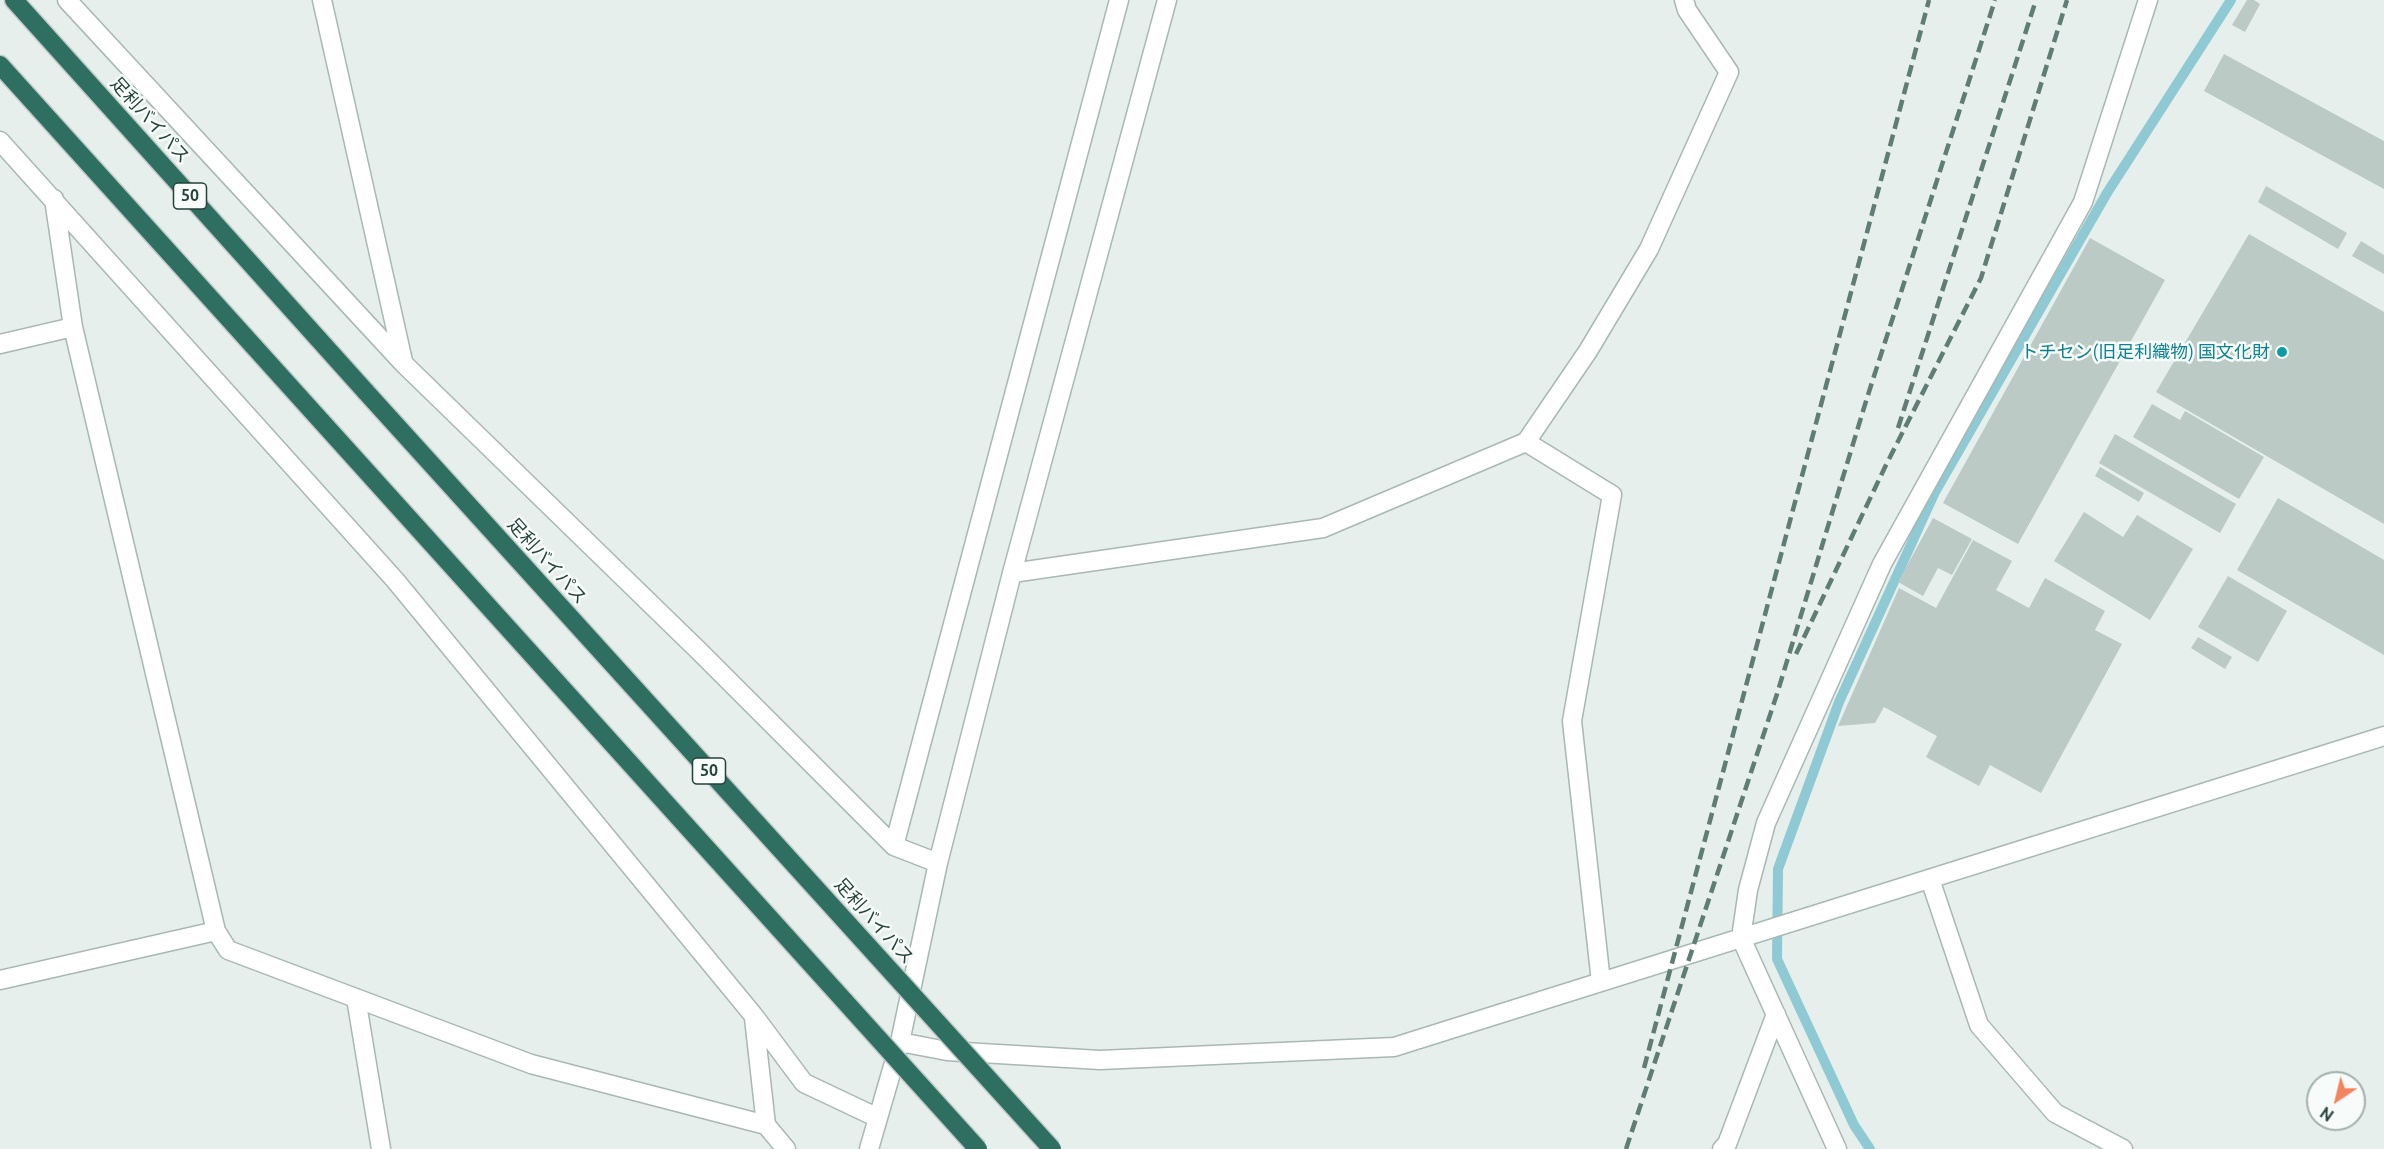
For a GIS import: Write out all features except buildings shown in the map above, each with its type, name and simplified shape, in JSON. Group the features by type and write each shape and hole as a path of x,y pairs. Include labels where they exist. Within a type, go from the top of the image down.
{"highway":[{"name":"足利バイパス","path":"14,0 1052,1149"},
{"path":"0,65 978,1149"}],"street":[{"path":"67,0 403,363 708,659 894,846 938,862"},
{"path":"322,0 403,363"},
{"path":"894,846 1119,0"},
{"path":"869,1149 876,1117 900,1042 938,862 1012,573 1167,0"},
{"path":"1012,573 1323,528 1526,442 1588,351 1649,249 1729,72 1687,10 1684,0"},
{"path":"1838,1149 1741,938 1748,890 1766,823 1882,564 2083,202 2148,0"},
{"path":"0,141 395,580 754,1016 804,1083 876,1117"},
{"path":"54,199 73,327 216,931 228,950 531,1064 766,1125"},
{"path":"0,344 73,327"},
{"path":"1526,442 1612,495 1572,721 1601,982"},
{"path":"900,1042 947,1051 1100,1060 1394,1047 2384,736"},
{"path":"1930,879 1979,1025 2055,1113 2123,1149"},
{"path":"0,980 216,931"},
{"path":"356,998 381,1149"},
{"path":"1722,1149 1727,1144 1776,1014"},
{"path":"754,1016 766,1125 786,1149"}],"waterway":[{"path":"1870,1149 1854,1125 1777,959 1778,869 1839,702 1935,492 2107,193 2231,0"}],"railway":[{"path":"1644,1068 1929,0"},
{"path":"1626,1149 1777,694 1867,398 1995,0"},
{"path":"1898,428 2036,0"},
{"path":"1796,654 1886,465 1981,278 2067,0"}],"place":[{"name":"トチセン(旧足利織物) 国文化財","path":"2282,352"}]}
